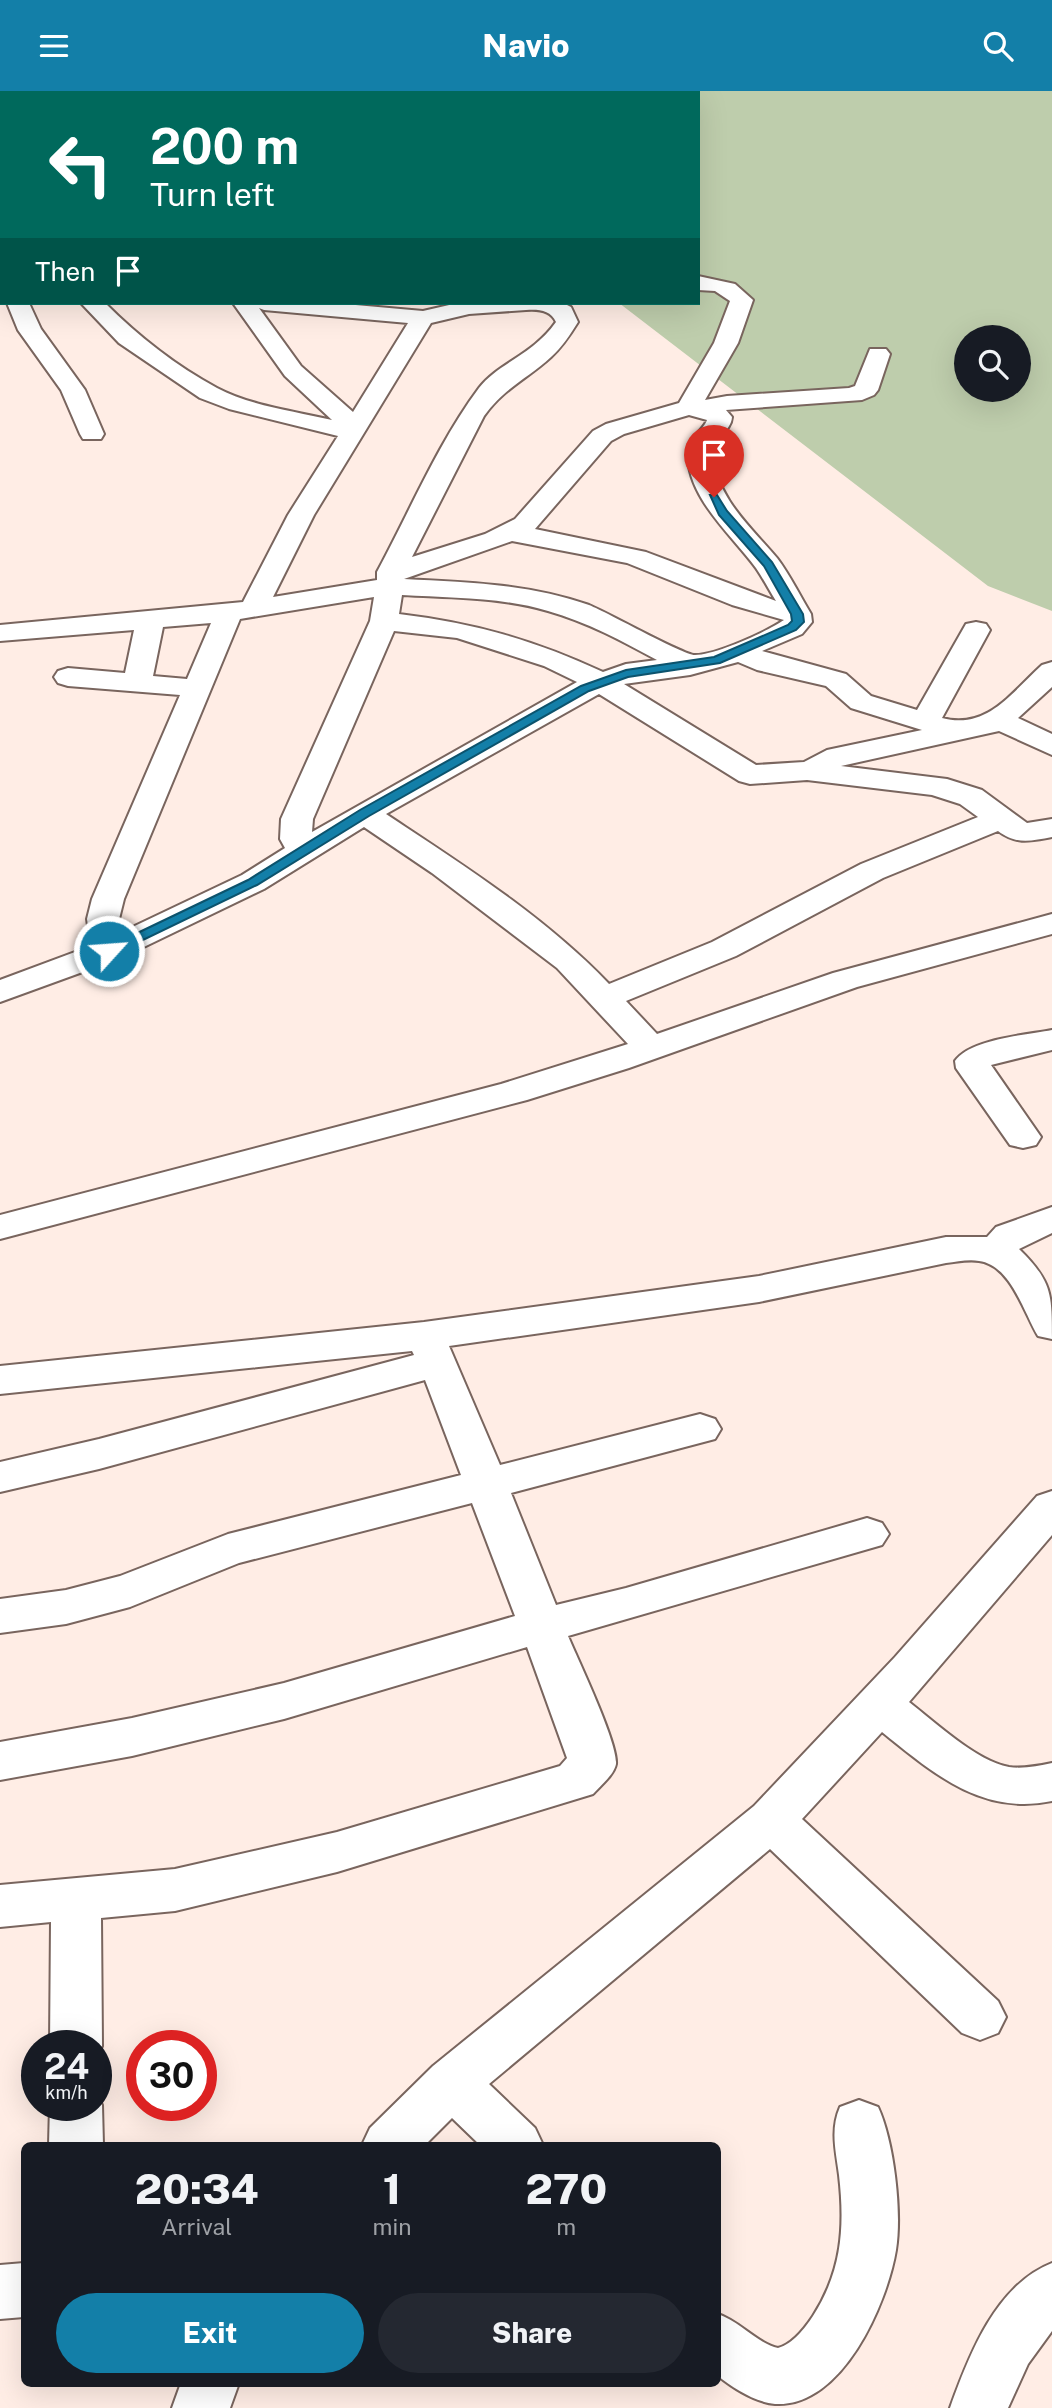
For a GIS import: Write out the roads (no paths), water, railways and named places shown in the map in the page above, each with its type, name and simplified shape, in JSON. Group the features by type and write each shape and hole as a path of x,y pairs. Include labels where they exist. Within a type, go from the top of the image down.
{"street":[{"path":"696,408 726,343 742,300 735,292 721,285 700,283"},
{"path":"19,305 30,330 74,390 92,434"},
{"path":"94,305 127,338 209,393 238,404 354,429"},
{"path":"249,305 309,329 423,318 468,305"},
{"path":"267,305 309,329"},
{"path":"303,852 296,839 297,819 384,621 391,579 472,416 490,390 541,354 567,322 564,312 552,305"},
{"path":"109,951 103,919 108,899 196,688 423,318"},
{"path":"309,329 317,398 354,429"},
{"path":"0,633 150,622 241,611 391,579 511,533 524,525 602,436 632,423 696,408 727,403 853,395 866,390 878,354"},
{"path":"0,992 109,951 253,882 364,813 601,682 626,673 690,666 739,652 792,628 798,622 797,614 768,565 723,513 714,497 700,452 703,442 719,425 720,418 696,408"},
{"path":"511,533 624,554 655,564 752,605 797,614"},
{"path":"391,579 503,593 577,610 690,666"},
{"path":"384,621 461,631 554,660 601,682 739,771 750,775 807,771 955,790 971,797 1021,833 1052,828"},
{"path":"136,683 150,622"},
{"path":"925,722 976,630"},
{"path":"739,652 767,664 836,680 861,702 961,732"},
{"path":"807,771 838,756 961,732 999,720 1052,671"},
{"path":"68,677 196,688"},
{"path":"999,720 1052,745"},
{"path":"364,813 519,921 569,961 606,997 651,1048"},
{"path":"606,997 724,949 830,891 892,862 1000,819"},
{"path":"0,1227 514,1092 651,1048 845,980 1052,923"},
{"path":"1024,1137 974,1068 973,1061 986,1054 1052,1040"},
{"path":"995,1251 1010,1236 1052,1219"},
{"path":"0,1380 431,1349 759,1289 946,1250 970,1248 995,1251 1033,1289 1052,1326"},
{"path":"0,1477 99,1454 431,1349"},
{"path":"0,1906 175,1890 337,1852 576,1780 592,1764 589,1744 431,1349"},
{"path":"0,1616 66,1607 130,1590 228,1551 700,1429"},
{"path":"392,2142 452,2083 771,1820 879,1704 1052,1507"},
{"path":"0,1761 132,1737 284,1701 867,1534"},
{"path":"879,1704 965,1767 985,1777 1007,1786 1032,1787 1052,1782"},
{"path":"771,1820 981,2017"},
{"path":"76,1901 76,2030"},
{"path":"452,2083 513,2142"},
{"path":"76,2121 76,2142"},
{"path":"721,2343 754,2368 778,2376 805,2366 843,2325 864,2276 870,2232 859,2124"},
{"path":"0,2292 21,2290"},
{"path":"979,2408 990,2375 1019,2323 1052,2290"},
{"path":"201,2408 209,2387"}]}
